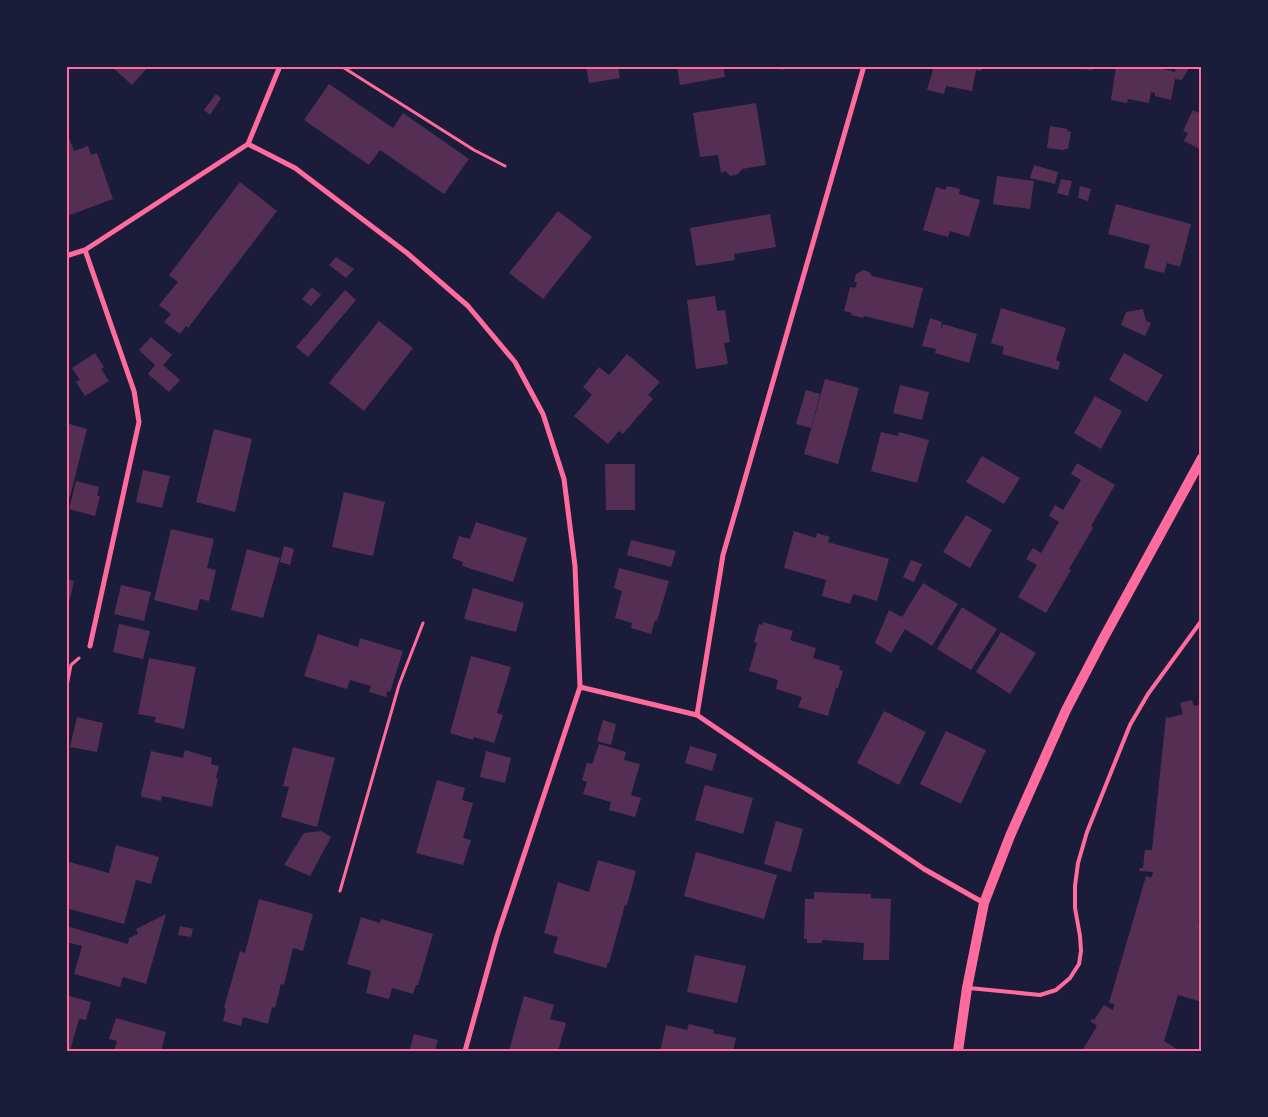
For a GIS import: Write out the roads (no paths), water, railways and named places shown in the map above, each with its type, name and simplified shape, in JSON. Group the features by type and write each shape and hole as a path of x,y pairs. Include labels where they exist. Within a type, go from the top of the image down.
{"main road":[{"path":"958,1051 967,988 984,902 1014,828 1066,710 1202,458"}],"street":[{"path":"66,256 86,250 248,144 280,66"},
{"path":"697,715 723,555 864,66"},
{"path":"248,144 295,168 407,253 468,306 515,362 543,414 564,479 575,566 580,688 497,936 465,1051"},
{"path":"86,250 134,391 139,422 90,646"},
{"path":"580,688 697,715 924,869 984,902"}],"lane":[{"path":"967,988 1040,995 1056,990 1070,978 1079,964 1081,951 1075,908 1075,886 1078,863 1087,832 1130,725 1148,694 1202,620"}]}
